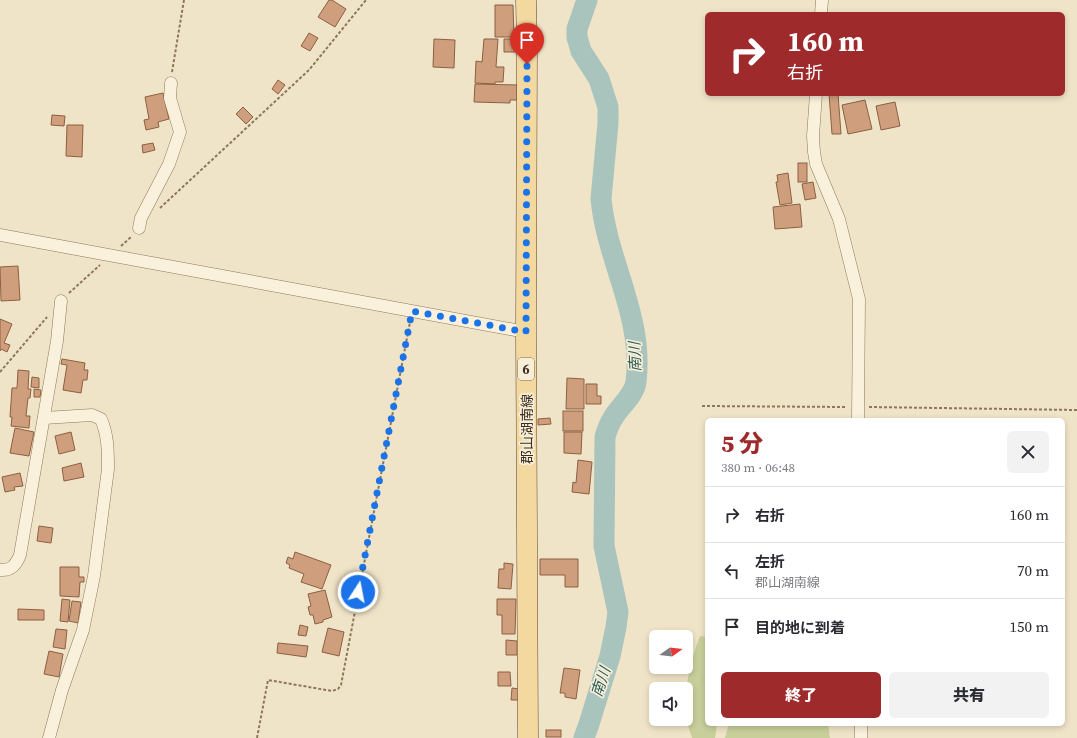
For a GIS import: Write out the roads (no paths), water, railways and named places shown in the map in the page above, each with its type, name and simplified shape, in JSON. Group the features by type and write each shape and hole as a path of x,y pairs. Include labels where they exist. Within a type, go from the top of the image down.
{"main road":[{"name":"郡山湖南線","path":"526,0 528,738"}],"street":[{"path":"821,12 822,0"},
{"path":"139,228 141,218 169,164 180,132 170,98 171,83"},
{"path":"816,96 813,136 816,164 839,219 859,299 858,418"},
{"path":"0,235 526,332"},
{"path":"0,570 6,571 14,566 20,555 57,341 61,301"},
{"path":"44,418 92,415 101,418 106,431 108,457 108,476 94,576 83,630 62,690 49,738"},
{"path":"860,726 861,738"}],"waterway":[{"name":"南川","path":"584,738 610,656 618,612 604,546 605,437 612,420 635,387 637,358 635,334 624,289 610,245 601,199 608,123 608,107 599,79 581,51 577,37 577,29 587,0"}]}
